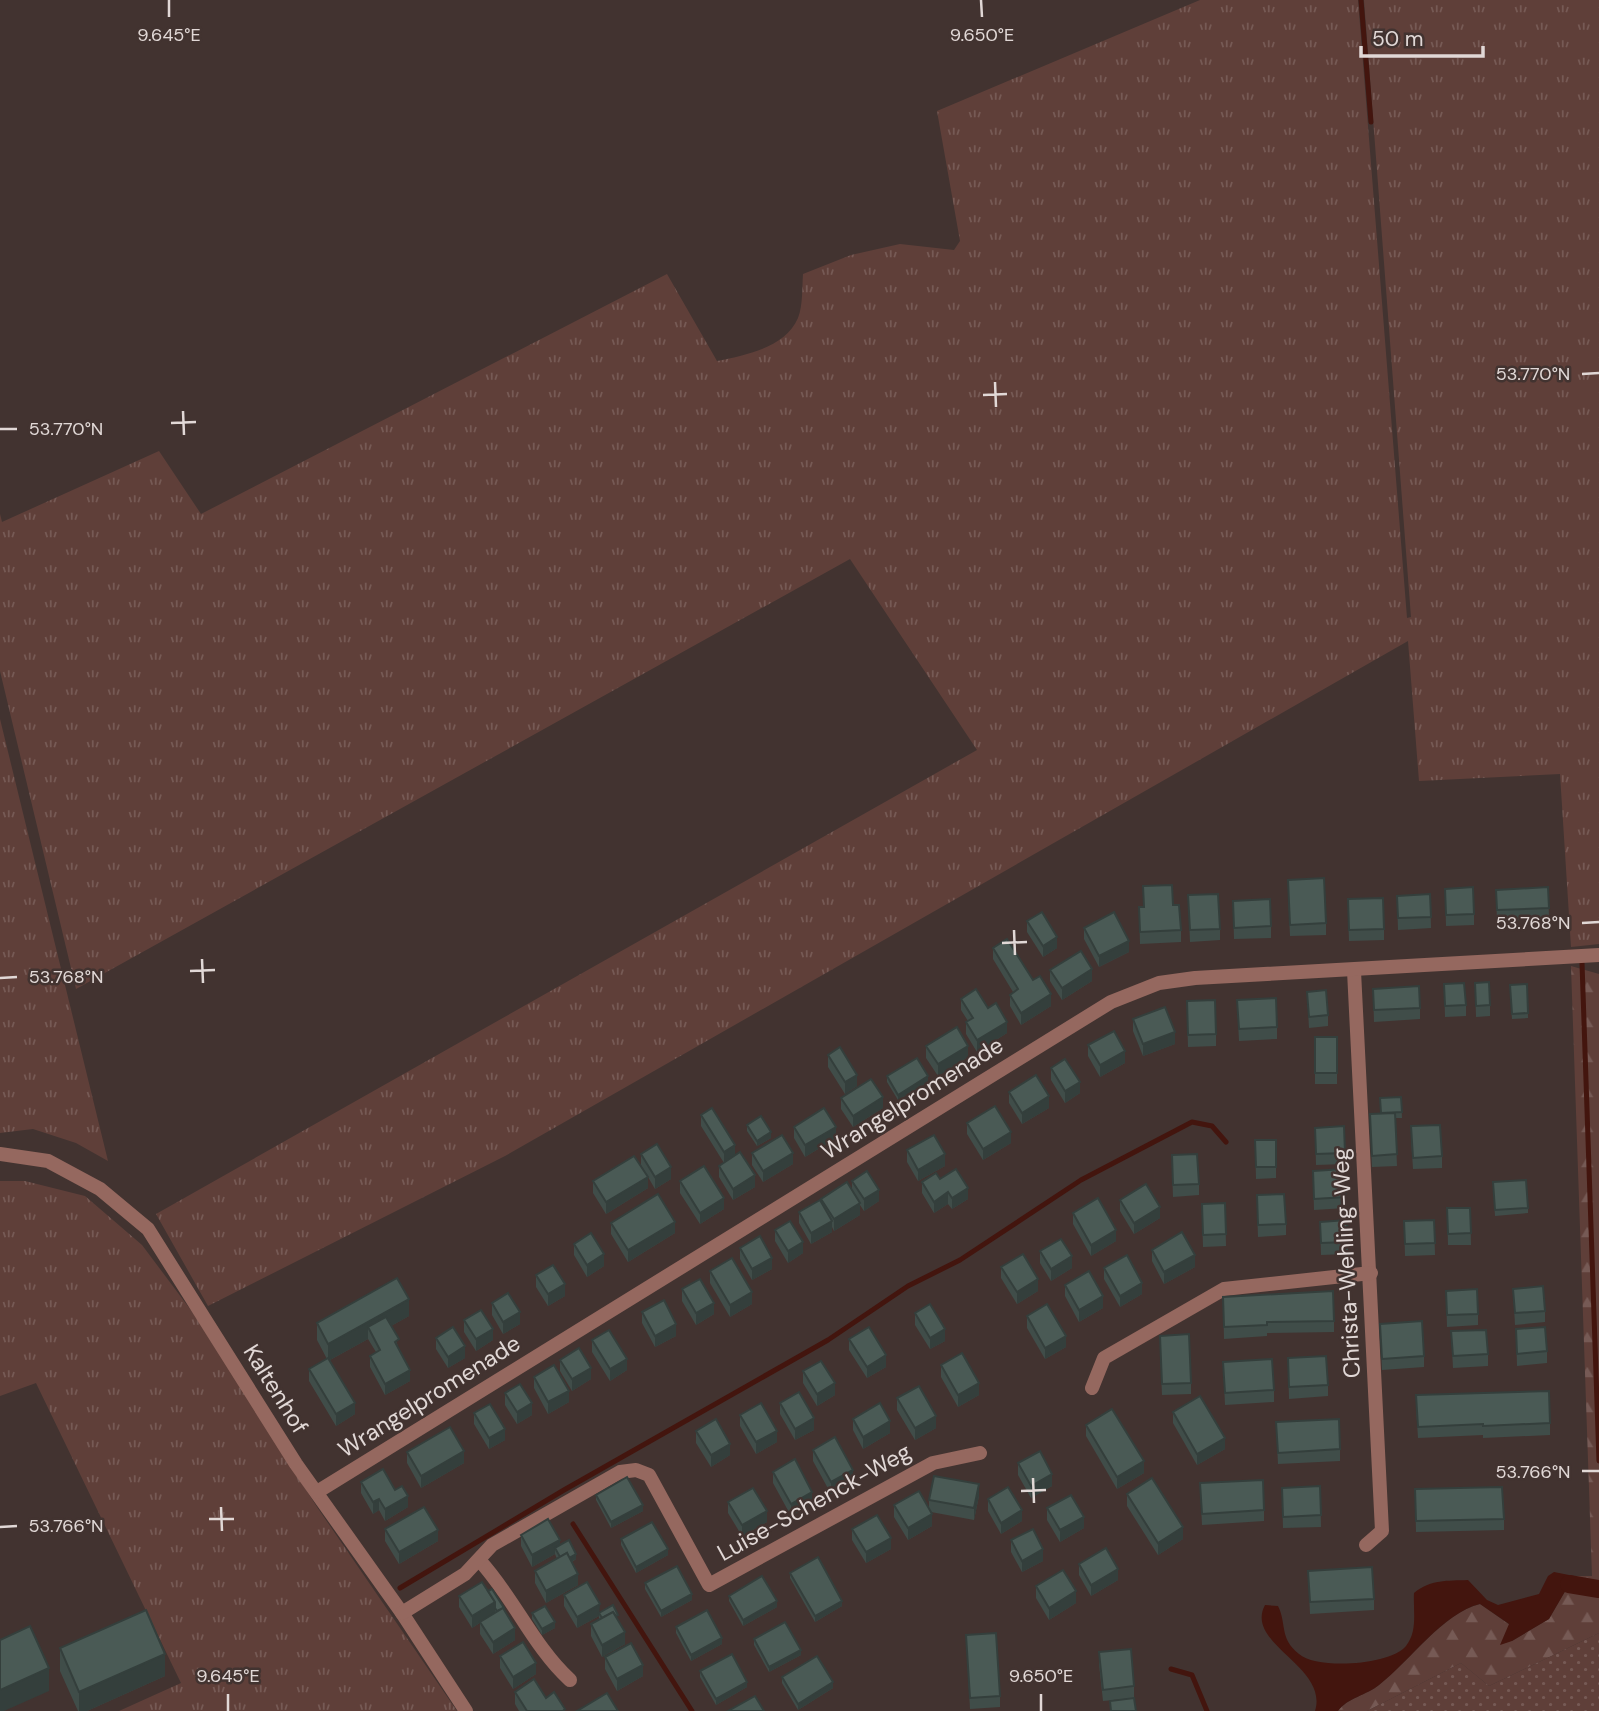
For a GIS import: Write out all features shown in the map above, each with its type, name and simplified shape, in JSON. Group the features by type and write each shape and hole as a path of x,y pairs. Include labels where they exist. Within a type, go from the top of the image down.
{"street":[{"name":"Wrangelpromenade","path":"317,1492 1111,1002 1159,983 1195,978 1599,955"},
{"name":"Christa-Wehling-Weg","path":"1354,971 1382,1531 1366,1545"},
{"name":"Kaltenhof","path":"0,1154 48,1161 100,1189 148,1229 317,1492 402,1613 466,1711"},
{"path":"1092,1388 1104,1358 1224,1289 1371,1273"},
{"name":"Luise-Schenck-Weg","path":"402,1613 480,1561 492,1545 620,1472 636,1470 649,1475 709,1585 933,1463 980,1453"},
{"path":"480,1561 503,1587 549,1661 570,1681"}],"green space":[{"path":"1200,0 1358,0 1407,618 1411,617 1364,0 1599,0 1599,944 1571,947 1560,774 1419,781 1408,641 505,1156 208,1306 156,1214 977,750 850,559 76,989 0,671 0,514 2,522 159,451 201,514 667,274 717,361 763,349 784,337 798,318 802,302 803,274 851,255 900,244 954,250 960,241 937,111"},
{"path":"0,719 108,1161 76,1143 33,1129 0,1133"},
{"path":"1571,966 1599,974 1599,1633 1489,1686 1461,1663 1367,1711 1338,1711 1379,1685 1440,1627 1466,1609 1480,1604 1510,1625 1512,1641 1549,1619 1574,1576 1592,1576"},
{"path":"0,1181 25,1181 85,1196 142,1245 193,1313 317,1507 457,1711 119,1711 181,1683 36,1383 0,1396"},
{"path":"1599,1633 1599,1711 1367,1711 1461,1663 1489,1686"}],"shaded area":[{"path":"1554,1572 1574,1576 1549,1619 1500,1645 1509,1624 1480,1604 1466,1609 1440,1627 1379,1685 1338,1711 1315,1711 1316,1695 1310,1681 1275,1644 1266,1632 1262,1619 1265,1605 1278,1606 1286,1637 1299,1654 1308,1659 1337,1664 1370,1661 1385,1658 1406,1646 1414,1627 1414,1593 1420,1588 1440,1582 1468,1580 1487,1600 1498,1605 1539,1594 1548,1576"}],"building":[{"path":"1324,878 1326,923 1290,925 1288,880"},
{"path":"1172,885 1173,905 1179,905 1181,930 1140,932 1139,907 1144,907 1143,886"},
{"path":"1473,887 1474,914 1446,915 1445,889"},
{"path":"1548,887 1549,908 1497,910 1496,890"},
{"path":"1218,894 1220,929 1190,930 1188,895"},
{"path":"1430,894 1431,917 1398,918 1397,896"},
{"path":"1383,898 1384,929 1349,930 1348,899"},
{"path":"1270,899 1271,926 1234,928 1233,901"},
{"path":"1042,912 1057,937 1043,946 1027,921"},
{"path":"1114,912 1129,941 1099,956 1084,928"},
{"path":"1007,939 1033,980 1040,976 1051,994 1021,1013 1010,995 1018,989 993,948"},
{"path":"1081,951 1092,969 1062,988 1050,970"},
{"path":"1489,982 1490,1005 1476,1006 1475,983"},
{"path":"1464,983 1466,1005 1445,1006 1444,984"},
{"path":"1527,984 1528,1013 1512,1014 1510,985"},
{"path":"1419,986 1420,1008 1374,1010 1373,989"},
{"path":"976,989 988,1008 996,1003 1007,1022 977,1040 966,1022 973,1018 961,999"},
{"path":"1326,990 1328,1015 1309,1017 1307,992"},
{"path":"1276,998 1277,1027 1239,1029 1237,1000"},
{"path":"1215,1000 1216,1034 1188,1035 1187,1001"},
{"path":"1165,1007 1175,1032 1143,1044 1133,1019"},
{"path":"957,1027 968,1046 938,1064 926,1046"},
{"path":"1114,1031 1125,1051 1100,1065 1088,1045"},
{"path":"1315,1037 1337,1037 1337,1073 1315,1073"},
{"path":"840,1047 857,1075 845,1082 828,1055"},
{"path":"917,1058 928,1076 898,1095 887,1076"},
{"path":"1065,1059 1080,1082 1065,1091 1051,1068"},
{"path":"1036,1075 1049,1096 1022,1113 1009,1092"},
{"path":"871,1079 883,1097 853,1116 841,1098"},
{"path":"1401,1097 1402,1112 1381,1113 1380,1098"},
{"path":"995,1106 1011,1132 983,1149 967,1123"},
{"path":"712,1108 735,1145 724,1152 701,1115"},
{"path":"824,1108 836,1127 805,1145 794,1127"},
{"path":"1395,1113 1397,1154 1372,1156 1370,1114"},
{"path":"761,1116 771,1132 757,1141 747,1125"},
{"path":"1440,1125 1442,1156 1413,1158 1411,1126"},
{"path":"1344,1126 1345,1153 1316,1154 1315,1128"},
{"path":"782,1135 793,1153 763,1171 752,1153"},
{"path":"934,1135 945,1154 918,1170 907,1150"},
{"path":"1255,1140 1276,1140 1276,1167 1256,1167"},
{"path":"657,1144 671,1167 655,1177 641,1154"},
{"path":"740,1152 755,1175 733,1189 719,1166"},
{"path":"1197,1154 1199,1184 1173,1185 1172,1155"},
{"path":"634,1156 648,1177 606,1202 593,1181"},
{"path":"704,1166 724,1198 700,1213 680,1181"},
{"path":"956,1169 968,1188 952,1198 948,1192 934,1202 922,1182 936,1173 940,1179"},
{"path":"1344,1169 1346,1197 1314,1199 1313,1171"},
{"path":"867,1171 879,1190 864,1199 852,1181"},
{"path":"1526,1180 1528,1208 1495,1210 1493,1182"},
{"path":"847,1182 860,1203 834,1219 821,1199"},
{"path":"1146,1184 1160,1207 1134,1223 1120,1200"},
{"path":"658,1194 675,1222 628,1250 611,1223"},
{"path":"1284,1194 1286,1224 1258,1225 1257,1195"},
{"path":"1098,1198 1116,1230 1091,1245 1073,1213"},
{"path":"820,1200 832,1221 811,1233 799,1212"},
{"path":"1225,1203 1226,1234 1203,1235 1202,1204"},
{"path":"1447,1208 1470,1208 1471,1233 1448,1234"},
{"path":"1347,1220 1348,1242 1321,1243 1320,1222"},
{"path":"1434,1220 1435,1243 1405,1244 1404,1221"},
{"path":"790,1221 803,1242 788,1251 775,1230"},
{"path":"1182,1232 1195,1255 1164,1272 1152,1250"},
{"path":"591,1233 604,1254 587,1265 574,1244"},
{"path":"760,1236 772,1258 752,1269 740,1248"},
{"path":"1061,1239 1072,1256 1051,1269 1040,1251"},
{"path":"1023,1254 1038,1279 1017,1292 1001,1267"},
{"path":"1127,1255 1142,1283 1120,1296 1104,1268"},
{"path":"732,1258 752,1292 730,1305 710,1271"},
{"path":"553,1265 565,1284 548,1294 536,1275"},
{"path":"1089,1271 1103,1296 1079,1310 1065,1285"},
{"path":"397,1278 409,1299 328,1344 317,1323"},
{"path":"700,1279 714,1303 696,1313 682,1289"},
{"path":"1543,1286 1545,1311 1515,1313 1513,1289"},
{"path":"1477,1289 1478,1314 1447,1315 1446,1291"},
{"path":"1333,1291 1334,1321 1267,1322 1267,1325 1224,1327 1223,1297"},
{"path":"508,1293 520,1312 503,1322 492,1303"},
{"path":"664,1300 676,1324 655,1336 642,1312"},
{"path":"930,1304 945,1329 930,1338 915,1313"},
{"path":"1047,1304 1066,1336 1045,1348 1027,1316"},
{"path":"481,1310 493,1329 476,1339 464,1320"},
{"path":"386,1317 399,1339 395,1342 410,1370 385,1384 370,1356 380,1350 368,1327"},
{"path":"1422,1321 1424,1356 1382,1359 1380,1324"},
{"path":"453,1327 465,1346 448,1357 436,1338"},
{"path":"869,1327 886,1355 867,1367 849,1339"},
{"path":"1545,1327 1547,1351 1517,1354 1516,1329"},
{"path":"609,1330 627,1359 610,1369 592,1340"},
{"path":"1486,1330 1488,1354 1453,1356 1451,1331"},
{"path":"1189,1334 1191,1383 1162,1384 1160,1336"},
{"path":"579,1348 591,1368 572,1379 560,1360"},
{"path":"962,1353 979,1383 958,1395 941,1365"},
{"path":"1326,1356 1328,1385 1289,1387 1288,1358"},
{"path":"328,1358 355,1403 336,1414 309,1369"},
{"path":"1272,1359 1274,1390 1225,1393 1223,1362"},
{"path":"821,1361 835,1383 817,1394 803,1371"},
{"path":"554,1365 569,1391 548,1402 534,1377"},
{"path":"520,1384 532,1403 517,1412 505,1393"},
{"path":"919,1386 936,1416 915,1428 897,1398"},
{"path":"1549,1391 1550,1423 1418,1427 1416,1395"},
{"path":"799,1392 814,1418 795,1429 780,1403"},
{"path":"1200,1396 1225,1438 1197,1454 1173,1412"},
{"path":"761,1403 777,1431 756,1442 740,1415"},
{"path":"880,1403 890,1421 863,1437 853,1419"},
{"path":"490,1404 505,1429 489,1438 474,1413"},
{"path":"1112,1409 1144,1461 1117,1477 1086,1425"},
{"path":"716,1419 730,1444 711,1455 696,1431"},
{"path":"1339,1419 1340,1449 1278,1453 1276,1422"},
{"path":"450,1427 464,1451 421,1476 407,1452"},
{"path":"835,1437 853,1470 831,1482 813,1450"},
{"path":"1040,1451 1052,1474 1031,1486 1018,1463"},
{"path":"795,1459 812,1492 791,1504 773,1472"},
{"path":"383,1469 395,1490 402,1486 408,1496 385,1509 379,1499 373,1502 361,1482"},
{"path":"934,1476 979,1484 974,1508 929,1500"},
{"path":"627,1477 643,1505 611,1522 596,1495"},
{"path":"1152,1478 1183,1527 1158,1543 1127,1494"},
{"path":"1263,1480 1264,1510 1202,1514 1200,1483"},
{"path":"1320,1486 1321,1515 1283,1517 1282,1488"},
{"path":"1008,1487 1022,1510 1001,1523 988,1499"},
{"path":"1502,1487 1504,1519 1416,1521 1415,1489"},
{"path":"753,1488 767,1511 742,1525 728,1502"},
{"path":"919,1491 932,1514 908,1528 894,1505"},
{"path":"1071,1495 1084,1517 1060,1530 1047,1508"},
{"path":"424,1507 438,1530 399,1552 385,1529"},
{"path":"877,1515 891,1538 866,1552 852,1529"},
{"path":"548,1519 560,1540 532,1555 521,1535"},
{"path":"652,1522 668,1549 636,1567 621,1539"},
{"path":"1033,1529 1043,1549 1022,1561 1011,1540"},
{"path":"569,1540 576,1554 569,1558 567,1553 560,1557 555,1548"},
{"path":"1106,1548 1118,1569 1091,1585 1079,1564"},
{"path":"567,1553 578,1574 546,1591 535,1571"},
{"path":"818,1557 842,1601 815,1616 790,1573"},
{"path":"677,1566 692,1594 661,1611 645,1583"},
{"path":"1372,1567 1374,1599 1310,1602 1308,1571"},
{"path":"1063,1570 1076,1591 1049,1608 1036,1586"},
{"path":"762,1576 777,1601 743,1620 729,1596"},
{"path":"482,1582 495,1602 472,1616 459,1596"},
{"path":"587,1582 600,1604 577,1617 564,1595"},
{"path":"492,1589 504,1608 497,1611 488,1591"},
{"path":"613,1605 618,1615 613,1612 602,1618 599,1613"},
{"path":"545,1606 555,1622 542,1629 532,1613"},
{"path":"503,1608 515,1628 493,1642 480,1622"},
{"path":"146,1610 165,1654 79,1692 60,1648"},
{"path":"707,1610 722,1638 691,1655 676,1627"},
{"path":"613,1612 625,1632 602,1645 591,1624"},
{"path":"785,1622 801,1650 769,1667 754,1639"},
{"path":"30,1626 49,1668 0,1690 0,1640"},
{"path":"996,1633 1000,1696 970,1698 966,1635"},
{"path":"523,1642 536,1663 513,1677 500,1656"},
{"path":"631,1643 643,1665 617,1679 605,1657"},
{"path":"1131,1649 1134,1686 1103,1690 1099,1652"},
{"path":"732,1654 747,1682 716,1699 700,1671"},
{"path":"817,1656 833,1682 798,1704 782,1677"},
{"path":"534,1679 546,1698 554,1692 565,1709 563,1711 527,1711 515,1692"},
{"path":"607,1693 618,1711 577,1711"},
{"path":"755,1696 764,1711 728,1711"},
{"path":"1134,1698 1136,1711 1111,1711 1110,1701"}],"waterway":[{"path":"1361,0 1371,122"},
{"path":"1582,963 1599,1461"},
{"path":"400,1588 564,1490 828,1340 908,1286 960,1260 1081,1180 1192,1122 1212,1126 1226,1142"},
{"path":"573,1524 692,1711"},
{"path":"1569,1584 1599,1589"},
{"path":"1171,1669 1192,1675 1207,1711"}]}
